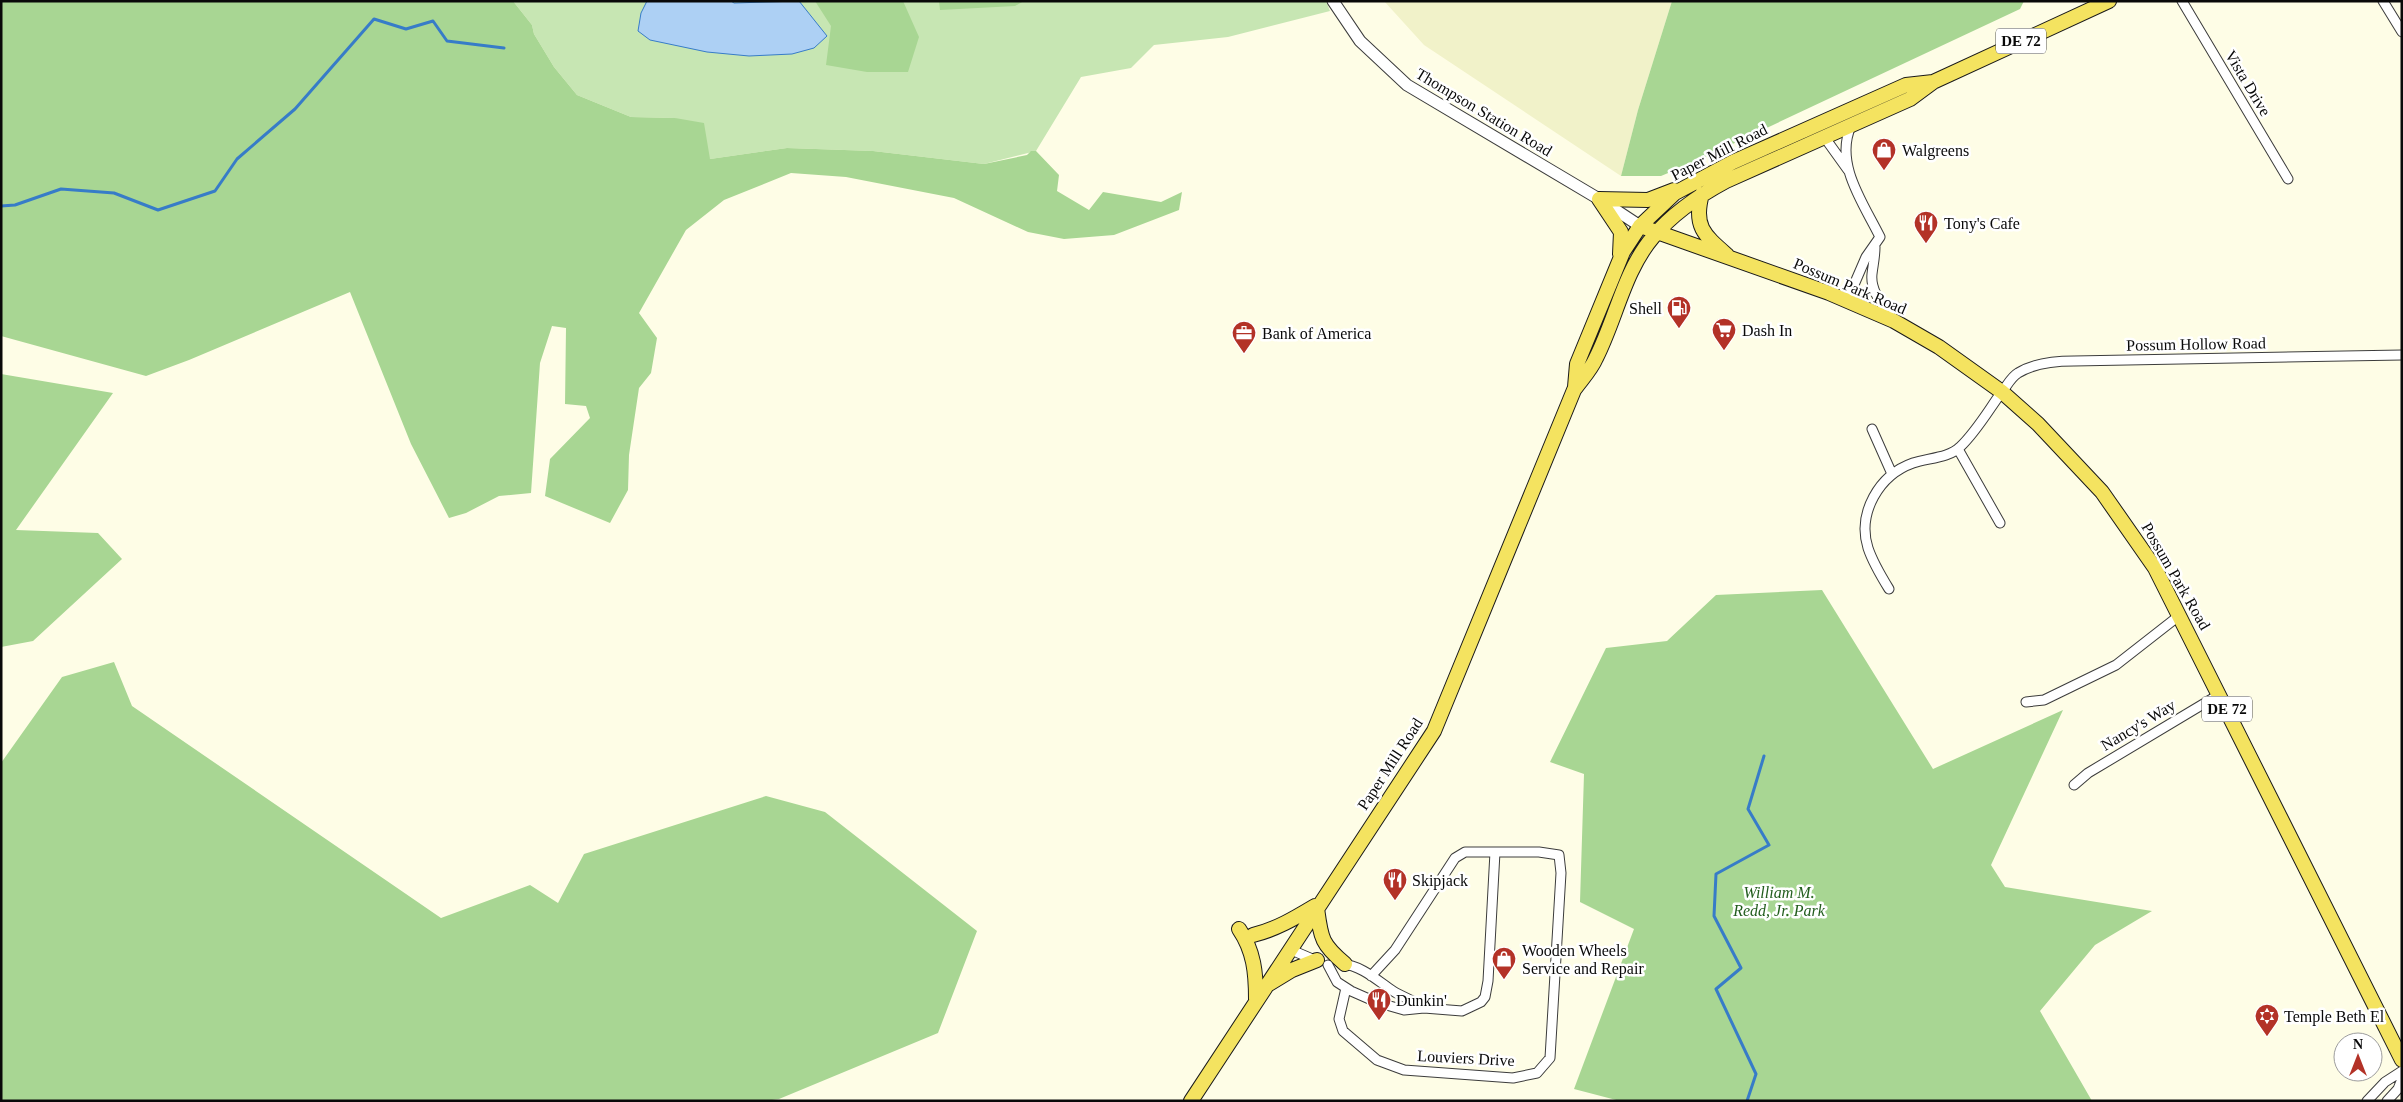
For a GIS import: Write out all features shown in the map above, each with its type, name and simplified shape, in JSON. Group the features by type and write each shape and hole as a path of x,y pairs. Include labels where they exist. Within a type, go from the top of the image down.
{"main road":[{"name":"Paper Mill Road","path":"1191,1101 1258,996 1434,731 1574,390 1596,360 1630,274 1656,234 1679,211 1702,194 1726,181 1910,99 1934,82 2109,1"},
{"name":"Paper Mill Road","path":"1574,390 1577,364 1620,258 1640,226 1675,193 1733,162 1906,85 1934,82"},
{"path":"1825,138 1824,129 1829,124 1867,103"},
{"path":"1599,199 1648,200 1702,178"},
{"path":"1702,194 1698,210 1700,225 1706,236 1731,259"},
{"path":"1599,199 1621,232 1620,258"},
{"name":"Possum Park Road","path":"1640,226 1656,234 1847,300 1894,321 1939,348 2002,392 2038,424 2102,492 2155,568 2180,615 2402,1060"},
{"path":"1253,935 1270,931 1288,923 1318,905 1320,933 1327,949 1345,964"},
{"path":"1239,929 1247,941 1252,954 1258,996"},
{"path":"1258,996 1272,981 1292,970 1322,963"}],"street":[{"name":"Thompson Station Road","path":"1333,1 1360,41 1407,85 1599,199 1640,226"},
{"name":"Vista Drive","path":"2182,1 2288,180"},
{"path":"2383,1 2402,32"},
{"path":"1848,171 1845,146 1851,126"},
{"path":"1825,138 1848,171 1880,237 1875,247 1866,257 1847,300"},
{"path":"1875,247 1872,274 1873,288 1894,321"},
{"name":"Possum Hollow Road","path":"1958,449 1970,436 2013,377 2026,368 2062,361 2402,355"},
{"path":"1872,429 1892,474"},
{"path":"1889,589 1873,562 1868,546 1866,526 1867,514 1874,496 1892,474 1913,463 1958,449 2000,523"},
{"path":"2026,702 2044,700 2116,665 2180,615"},
{"name":"Nancy's Way","path":"2074,785 2088,772 2220,694"},
{"name":"Louviers Drive","path":"1346,988 1339,1019 1343,1031 1377,1060 1404,1070 1513,1078 1537,1072 1550,1058 1561,873 1559,855 1539,852 1465,852 1455,858 1395,950 1371,976"},
{"path":"1322,963 1337,982 1346,988 1376,1002 1404,1010 1424,1008 1462,1011 1481,1002 1485,997 1493,924 1496,852"},
{"path":"1289,949 1322,963 1345,964 1360,969 1395,992 1414,1000 1424,1008"},
{"path":"2367,1101 2385,1082 2402,1071"},
{"path":"2387,1101 2398,1089 2402,1079"}],"green space":[{"path":"1,1 513,1 532,25 534,34 554,67 577,95 631,117 675,118 704,123 710,159 787,148 873,151 984,164 1027,155 1031,151 1036,151 1059,175 1057,191 1089,210 1103,192 1161,202 1182,192 1179,210 1114,235 1064,239 1028,232 954,198 846,177 791,173 724,200 686,230 639,313 657,338 651,373 639,388 629,455 628,490 610,523 545,496 550,459 590,418 586,406 565,404 566,328 552,326 540,363 531,493 499,496 466,513 449,518 411,444 350,292 189,360 146,376 1,336"},
{"path":"513,1 1326,1 1330,11 1228,37 1154,45 1131,68 1081,77 1036,151 984,164 873,151 787,148 710,159 675,118 631,117 577,95 554,67 534,34 532,25"},
{"path":"815,1 903,1 919,37 908,72 867,72 826,65 831,26"},
{"path":"939,1 1024,1 1015,6 940,10"},
{"path":"1384,1 1672,1 1638,110 1621,176 1424,45"},
{"path":"1672,1 2024,1 2020,9 1692,163 1661,176 1621,176 1638,110"},
{"path":"1,374 113,393 16,530 98,533 122,559 33,641 1,647"},
{"name":"William M. Redd, Jr. Park","path":"1822,590 1933,769 2063,710 1991,865 2005,887 2152,911 2095,945 2040,1011 2092,1101 1620,1101 1574,1089 1634,929 1580,902 1584,774 1550,762 1606,648 1667,641 1716,595"},
{"path":"114,662 132,706 441,918 530,885 558,903 584,854 766,796 825,812 977,931 938,1033 779,1099 765,1101 1,1101 1,763 62,677"}],"water":[{"path":"647,1 731,1 734,3 799,1 827,36 814,48 792,54 749,56 707,52 650,40 638,31 641,13"}],"waterway":[{"path":"1,206 15,205 61,189 114,193 158,210 215,191 237,159 295,109 374,19 406,29 433,21 447,41 504,48"},
{"path":"1747,1101 1756,1074 1716,989 1741,968 1714,916 1716,874 1769,845 1748,809 1764,756"}],"place":[{"name":"Walgreens","path":"1884,171"},
{"name":"Tony's Cafe","path":"1926,244"},
{"name":"Shell","path":"1679,329"},
{"name":"Dash In","path":"1724,351"},
{"name":"Bank of America","path":"1244,354"},
{"name":"Skipjack","path":"1395,901"},
{"name":"Wooden Wheels Service and Repair","path":"1504,980"},
{"name":"Dunkin'","path":"1379,1021"},
{"name":"Temple Beth El","path":"2267,1037"}]}
